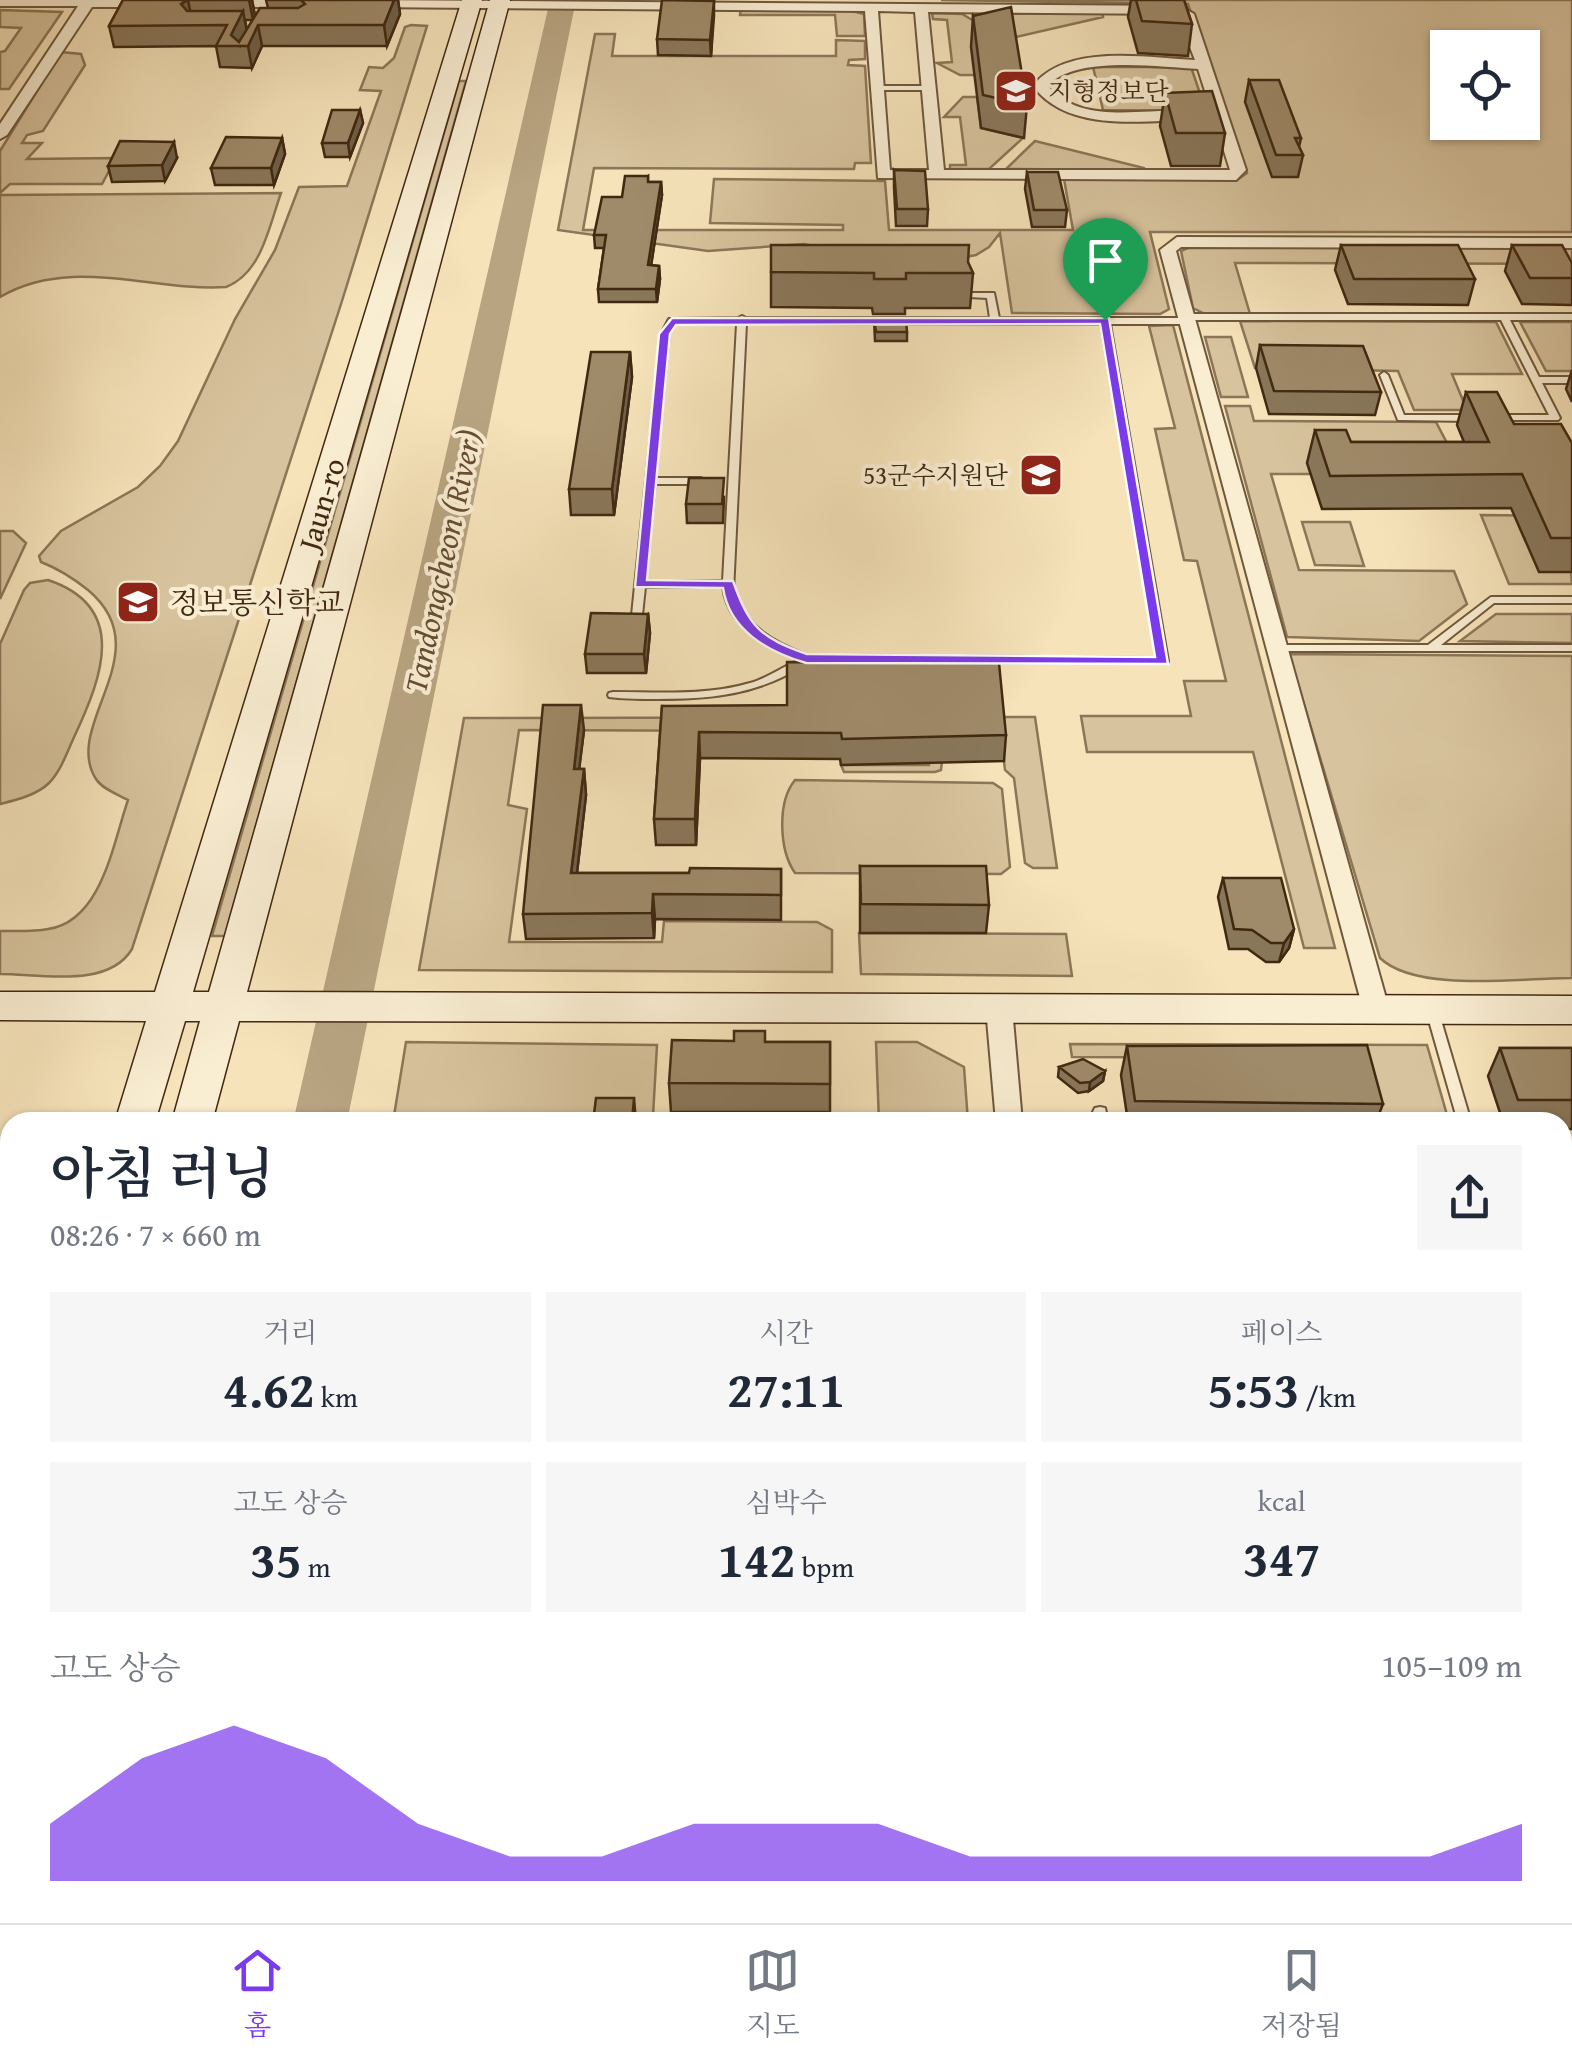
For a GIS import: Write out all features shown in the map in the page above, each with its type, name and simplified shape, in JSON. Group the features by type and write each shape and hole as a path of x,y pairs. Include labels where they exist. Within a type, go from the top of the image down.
{"street":[{"path":"0,2 178,2"},
{"path":"0,135 88,2"},
{"name":"Jaun-ro","path":"138,1112 494,2"},
{"name":"Jaun-ro","path":"195,1112 494,2"},
{"path":"197,3 320,3"},
{"path":"353,3 871,5 1180,10 1186,14 1238,170 1229,176 882,175 871,5"},
{"path":"921,7 937,175"},
{"path":"1202,64 1080,64 1051,72 1040,86 1054,102 1088,113 1220,115"},
{"path":"1376,1009 1168,250 1177,242 1572,243"},
{"path":"0,1006 1572,1010"},
{"path":"999,1008 1008,1112"}],"lane":[{"path":"876,88 928,88"},
{"path":"972,295 991,295 995,320"},
{"path":"1384,375 1401,418 1555,418 1504,317"},
{"path":"636,615 667,327 683,319 1572,317"},
{"path":"742,319 729,584 732,603 747,626 780,650 806,658 1163,661 1105,320"},
{"path":"1536,380 1572,380"},
{"path":"650,481 734,482"},
{"path":"640,584 729,584"},
{"path":"1432,647 1491,600 1572,600"},
{"path":"1277,648 1572,648"},
{"path":"613,695 738,691 778,676 806,658"},
{"path":"1432,1010 1463,1112"}],"shaded area":[{"path":"941,0 1572,0 1572,232 1150,232 1169,309 1160,314 1012,313 1000,233 976,255 907,268 804,244 708,251 558,230 595,34 615,34 612,56 836,56 836,40 865,41 865,59 849,60 848,65 865,66 871,163 855,163 854,169 594,168 583,230 843,230 843,225 710,223 714,179 885,181 889,230 1073,230 1064,179 1237,180 1247,173 1188,4"},
{"path":"741,8 840,8 864,14 865,36 837,36 835,15 740,15"},
{"path":"0,10 62,12 9,89 0,89 0,52 5,51 21,28 0,27"},
{"path":"932,13 962,14 1005,39 974,75 960,75 937,63 952,62 947,20 933,19"},
{"path":"1102,13 1103,17 1012,38 973,14"},
{"path":"427,26 132,949 121,962 90,974 0,974 0,931 42,930 66,923 93,896 103,878 128,800 99,783 89,758 90,735 114,663 116,638 108,614 88,590 41,562 39,556 61,531 138,487 178,441 235,319 275,250 299,187 347,186 381,91 360,90 369,67 383,68 394,58 405,27"},
{"path":"61,52 81,54 85,65 43,131 27,135 22,143 42,143 27,159 116,158 102,184 10,184 0,193 0,151"},
{"path":"1093,67 1191,67 1206,111 1103,110 1100,97 1114,88 1096,79"},
{"path":"459,81 466,81 225,936 212,936"},
{"path":"963,97 977,97 981,128 1023,138 989,169 950,169 950,165 966,165 960,117 944,117"},
{"path":"1035,141 1144,168 1145,170 1006,169"},
{"path":"281,193 256,260 226,287 113,278 55,278 0,297 0,195"},
{"path":"1192,246 1572,247 1572,264 1235,263 1250,314 1205,314 1193,308 1181,251"},
{"path":"1240,321 1496,322 1522,374 1452,374 1467,410 1414,410 1398,371 1255,368"},
{"path":"1520,322 1572,322 1572,371 1546,371"},
{"path":"1173,325 1335,948 1304,948 1253,752 1087,752 1081,716 1191,716 1184,681 1226,681 1197,561 1184,560 1155,429 1175,428 1149,326"},
{"path":"1205,337 1231,337 1248,397 1221,397"},
{"path":"1225,406 1250,406 1254,421 1436,422 1460,468 1448,474 1271,474 1299,570 1454,571 1467,604 1419,641 1287,637"},
{"path":"1481,515 1567,516 1572,584 1509,584"},
{"path":"1302,522 1350,522 1364,566 1315,565"},
{"path":"0,531 13,531 26,543 0,599"},
{"path":"48,580 74,592 90,607 99,626 100,668 85,713 53,778 32,794 0,804 0,644 24,590 30,583"},
{"path":"1496,614 1572,614 1572,643 1460,641"},
{"path":"1289,654 1572,656 1572,978 1443,980 1397,969 1380,958"},
{"path":"1035,717 1057,868 1033,868 1025,863 1014,778 1005,770 1002,745 942,761 941,770 935,772 844,772 841,765 929,765 927,741 792,731 519,730 508,805 527,809 509,942 662,942 664,921 817,922 832,930 832,972 419,970 464,718"},
{"path":"795,780 993,783 1002,789 1010,867 1001,874 795,873 786,852 782,826 785,801"},
{"path":"859,933 1066,934 1072,976 861,974"},
{"path":"406,1042 657,1045 653,1112 395,1112"},
{"path":"876,1042 917,1042 964,1067 967,1112 879,1112"},
{"path":"1070,1044 1427,1045 1446,1112 1378,1112 1363,1058 1072,1057"}],"building":[{"path":"123,0 187,0 181,4 187,11 243,11 231,35 239,42 260,8 298,8 305,4 301,0 394,0 384,25 258,25 248,46 216,46 227,25 109,26"},
{"path":"662,0 714,1 710,40 657,39"},
{"path":"1136,0 1184,0 1192,24 1142,21"},
{"path":"1011,7 1027,105 983,95 973,16"},
{"path":"1249,80 1279,80 1301,138 1295,138 1303,155 1276,155"},
{"path":"1212,91 1225,133 1176,133 1165,93"},
{"path":"332,110 360,110 348,143 322,143"},
{"path":"226,137 282,138 271,168 211,168"},
{"path":"120,141 174,142 162,165 108,166"},
{"path":"894,170 925,171 928,209 897,209"},
{"path":"1027,172 1058,172 1067,210 1034,210"},
{"path":"625,176 648,176 648,182 661,182 648,265 659,266 656,289 598,289 606,235 594,235 602,197 622,197"},
{"path":"771,245 969,245 968,262 973,273 906,273 906,279 874,279 874,273 771,272"},
{"path":"1341,245 1458,245 1475,279 1354,279"},
{"path":"1512,245 1562,245 1572,263 1572,278 1530,278"},
{"path":"874,319 906,319 907,332 876,332"},
{"path":"1260,345 1363,346 1381,392 1274,391"},
{"path":"591,352 630,352 612,489 569,489"},
{"path":"1466,392 1497,392 1514,424 1561,424 1572,443 1572,538 1551,538 1522,474 1330,476 1315,430 1346,430 1351,442 1489,442"},
{"path":"689,478 724,478 722,504 686,504"},
{"path":"591,613 648,614 644,654 585,654"},
{"path":"787,662 999,663 1006,735 842,739 841,733 699,732 695,819 654,819 662,706 787,705"},
{"path":"543,705 581,705 574,769 584,769 571,873 781,869 781,895 653,894 652,913 523,914"},
{"path":"860,866 986,866 989,905 861,904"},
{"path":"1223,878 1281,878 1294,929 1284,943 1271,943 1252,930 1234,929"},
{"path":"734,1031 765,1031 765,1042 830,1042 830,1084 669,1083 672,1040 734,1041"},
{"path":"1367,1045 1383,1104 1135,1101 1127,1046"},
{"path":"1500,1048 1572,1048 1572,1100 1518,1100"},
{"path":"1083,1059 1105,1071 1090,1082 1080,1083 1059,1067"},
{"path":"596,1098 634,1098 633,1112 594,1112"}],"waterway":[{"name":"Tandongcheon (River)","path":"322,1112 563,0"}],"place":[{"name":"지형정보단","path":"1016,91"},
{"name":"53군수지원단","path":"1041,475"},
{"name":"정보통신학교","path":"138,602"}],"route":[{"path":"1105,320 1163,661 806,658 780,650 747,626 737,615 729,584 640,584 664,334 672,321 1105,320"}]}
